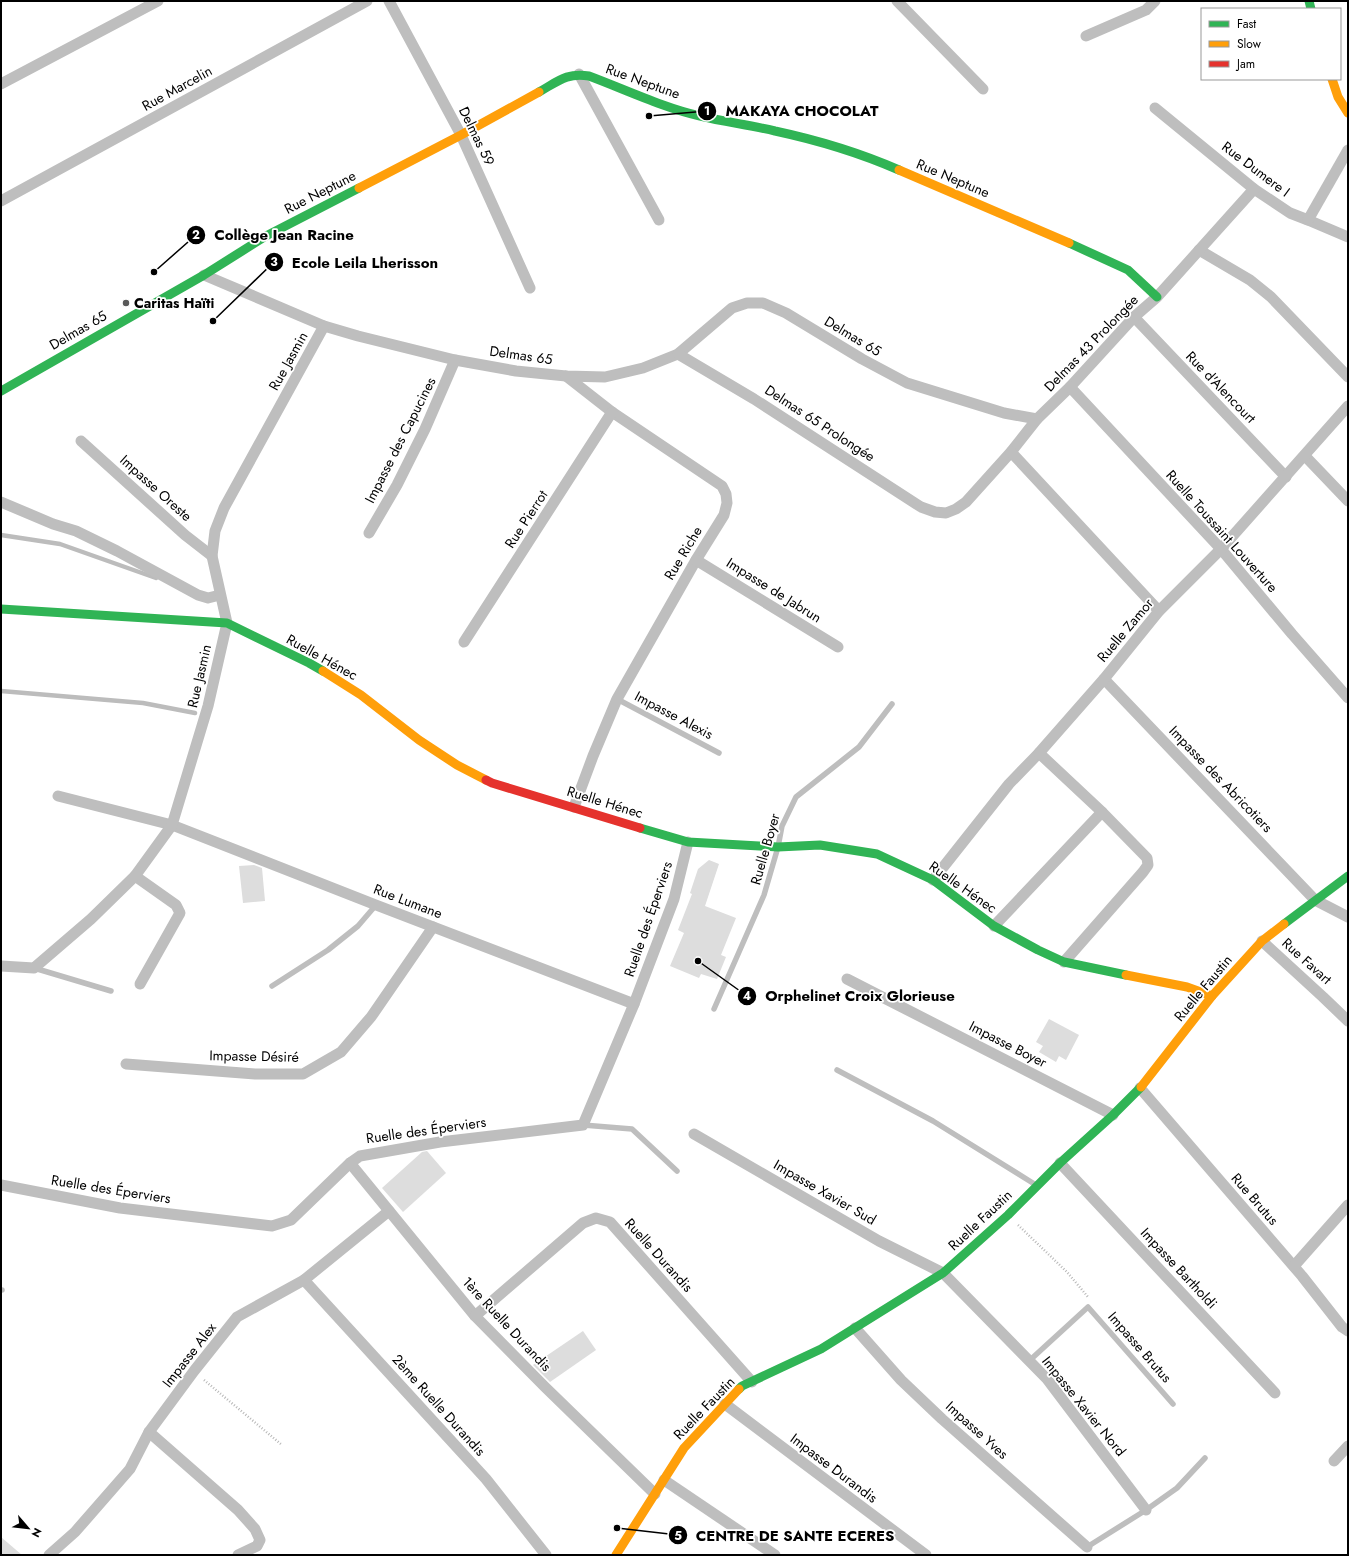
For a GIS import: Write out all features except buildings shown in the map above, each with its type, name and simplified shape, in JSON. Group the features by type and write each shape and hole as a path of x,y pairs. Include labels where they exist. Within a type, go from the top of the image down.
{"street":[{"path":"1,84 158,1"},
{"name":"Rue Marcelin","path":"1,201 367,1"},
{"name":"Delmas 59","path":"390,1 461,135 530,288"},
{"path":"897,1 983,89"},
{"path":"1086,36 1146,10 1155,1"},
{"path":"579,74 659,220"},
{"name":"Rue Neptune","path":"204,275 266,236 461,135 570,75 579,74 589,76 699,116 776,131 876,160 1041,230 1128,270 1157,297"},
{"path":"1332,80 1338,98 1348,113"},
{"name":"Rue Dumere I","path":"1155,108 1254,189 1290,213 1348,237"},
{"path":"1308,220 1348,150"},
{"name":"Delmas 43 Prolongée","path":"946,514 966,502 1011,452 1037,419 1070,387 1134,318 1157,297 1254,189"},
{"path":"1199,250 1250,280 1271,297 1348,377"},
{"name":"Delmas 65","path":"1,391 204,275 324,326 358,336 456,360 516,371 566,376 605,377 643,368 678,354 732,308 747,303 763,303 786,312 862,359 907,383 1004,413 1037,419"},
{"name":"Rue d'Alencourt","path":"1134,318 1286,477"},
{"name":"Rue Jasmin","path":"34,968 91,919 135,876 172,824 208,706 226,623 212,556 215,531 224,508 324,326"},
{"name":"Delmas 65 Prolongée","path":"678,354 754,399 920,507 946,514"},
{"name":"Impasse des Capucines","path":"369,534 425,429 456,360"},
{"name":"Rue Riche","path":"566,376 612,412 722,486 726,494 727,503 724,515 696,560 617,699 593,756 574,807"},
{"name":"Ruelle Toussaint Louverture","path":"1070,387 1221,549 1348,698"},
{"name":"Ruelle Zamor","path":"933,880 1009,784 1039,753 1104,679 1159,611 1221,549 1348,406"},
{"name":"Rue Pierrot","path":"464,642 612,412"},
{"name":"Impasse Oreste","path":"81,441 185,534 212,556"},
{"path":"1011,452 1159,611"},
{"path":"1304,456 1348,501"},
{"path":"1,502 53,524 76,531 117,551 198,595 208,598 220,595"},
{"name":"Impasse de Jabrun","path":"696,560 838,647"},
{"name":"Ruelle Hénec","path":"1,609 226,623 309,663 361,695 419,740 457,766 492,783 688,842 778,847 820,845 876,854 933,880 994,926 1038,950 1064,962 1187,987 1212,996"},
{"name":"Impasse des Abricotiers","path":"1104,679 1315,900"},
{"path":"1039,753 1102,812 1147,858 1148,861 1147,868 1064,962"},
{"name":"Rue Lumane","path":"58,796 172,824 376,905 634,1004"},
{"path":"994,926 1102,812"},
{"name":"Ruelle des Éperviers","path":"1,1185 120,1208 272,1226 291,1220 350,1163 360,1156 433,1143 582,1125 634,1004 674,899 688,842"},
{"path":"135,876 176,905 180,913 140,984"},
{"name":"Ruelle Faustin","path":"616,1555 684,1448 742,1386 821,1349 943,1273 1008,1215 1060,1163 1113,1115 1140,1088 1212,996 1262,941 1348,876"},
{"path":"1315,900 1348,916"},
{"name":"Impasse Désiré","path":"126,1064 255,1074 303,1074 341,1052 371,1017 433,927"},
{"name":"Rue Favart","path":"1262,941 1348,1021"},
{"path":"1,966 34,968"},
{"name":"Impasse Boyer","path":"847,979 1113,1115"},
{"name":"Rue Brutus","path":"1140,1088 1294,1266 1342,1326 1348,1331"},
{"name":"Impasse Xavier Sud","path":"694,1134 879,1241 943,1273"},
{"name":"1ère Ruelle Durandis","path":"350,1163 475,1316 545,1387 655,1494"},
{"name":"Impasse Bartholdi","path":"1060,1163 1275,1393"},
{"path":"1294,1266 1348,1205"},
{"name":"Impasse Alex","path":"49,1555 75,1532 130,1469 150,1432 194,1371 237,1318 304,1280 389,1211"},
{"name":"Ruelle Durandis","path":"475,1316 583,1222 596,1218 610,1222 752,1382"},
{"name":"Impasse Xavier Nord","path":"943,1273 1047,1379 1146,1510"},
{"name":"2ème Ruelle Durandis","path":"304,1280 486,1479 546,1555"},
{"name":"Impasse Yves","path":"855,1328 901,1380 1087,1547"},
{"name":"Impasse Durandis","path":"725,1404 926,1555"},
{"path":"150,1432 238,1510 255,1529 260,1540 257,1546 238,1555"},
{"path":"1334,1461 1348,1446"},
{"path":"664,1480 776,1555"}],"lane":[{"name":"Impasse Alexis","path":"617,699 719,752"},
{"name":"Ruelle Boyer","path":"714,1009 764,895 778,847 782,826 796,797 859,747 892,704"},
{"path":"272,986 328,950 358,926 376,905"},
{"path":"34,968 111,991"},
{"path":"837,1070 933,1121 1037,1186"},
{"path":"582,1125 632,1129 677,1171"},
{"path":"1029,1361 1088,1306"},
{"name":"Impasse Brutus","path":"1088,1306 1173,1404"},
{"path":"1087,1547 1146,1510 1177,1488 1205,1458"}],"path":[{"name":"Impasse Brutus","path":"1008,1215 1067,1272 1093,1302 1088,1306"},
{"path":"194,1371 218,1393 282,1445"}],"waterway":[{"path":"1,535 60,544 156,578"},
{"path":"1,691 143,703 195,713"}],"traffic: fast":[{"path":"1309,1 1311,8"},
{"path":"539,92 557,81 574,75 589,76 686,113 807,138 854,153 899,170"},
{"path":"1,391 204,275 266,236 359,188"},
{"path":"1069,243 1128,270 1157,297"},
{"path":"1,609 227,623 323,671"},
{"path":"640,828 688,842 778,847 820,845 877,854 933,880 994,926 1038,950 1064,962 1126,975"},
{"path":"1284,924 1348,876"},
{"path":"739,1389 742,1386 821,1349 943,1273 1008,1215 1060,1163 1113,1115 1141,1087"}],"traffic: slow":[{"path":"1332,80 1338,97 1348,113"},
{"path":"359,188 461,135 539,92"},
{"path":"899,170 1069,243"},
{"path":"323,671 361,695 419,740 457,765 486,780"},
{"path":"1141,1087 1212,996 1262,941 1284,924"},
{"path":"1126,975 1187,987 1212,996"},
{"path":"616,1555 684,1448 739,1389"}],"traffic: jam":[{"path":"486,780 640,828"}],"place":[{"name":"MAKAYA CHOCOLAT","path":"649,116"},
{"name":"Collège Jean Racine","path":"154,272"},
{"name":"Caritas Haïti","path":"126,303"},
{"name":"Ecole Leila Lherisson","path":"213,321"},
{"name":"Orphelinet Croix Glorieuse","path":"698,961"},
{"name":"CENTRE DE SANTE ECERES","path":"617,1528"}]}
